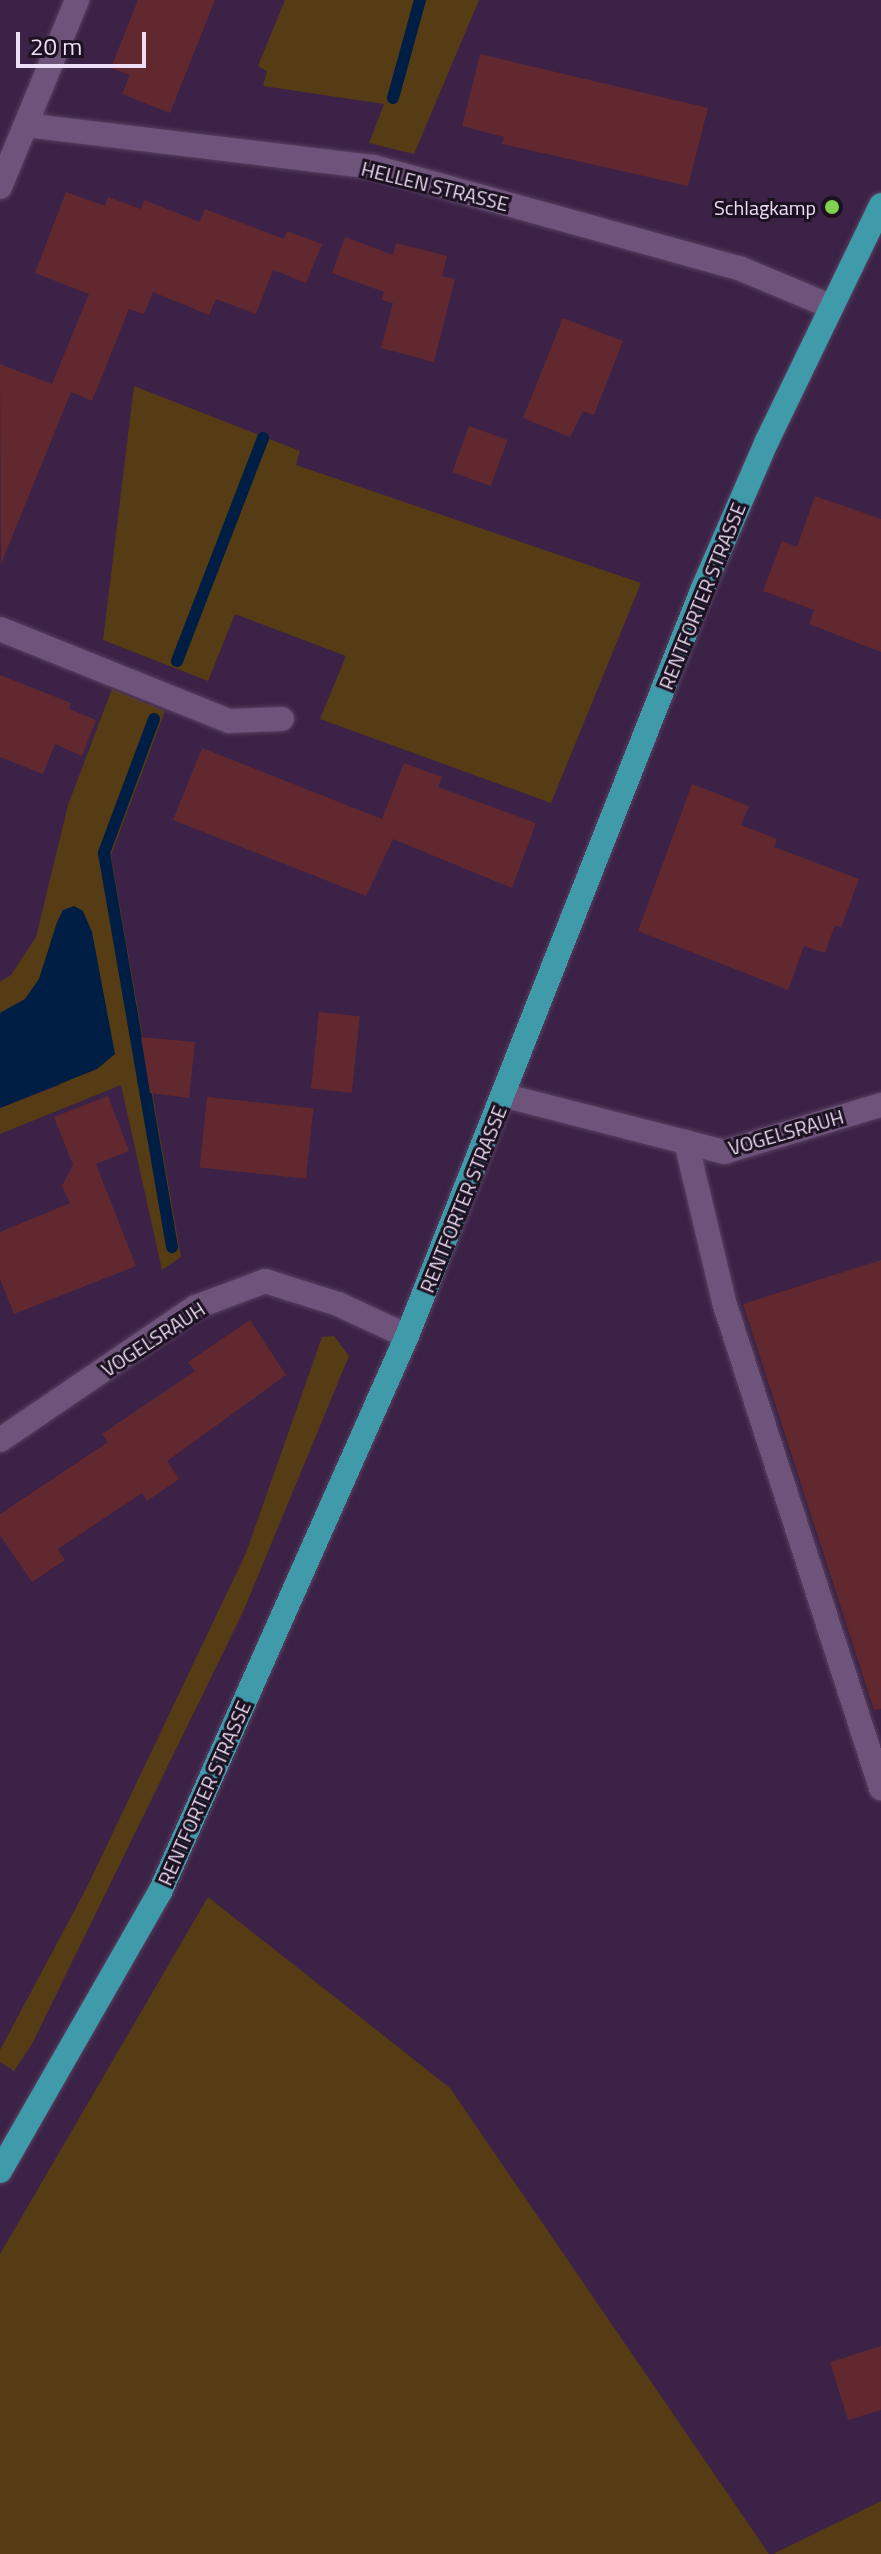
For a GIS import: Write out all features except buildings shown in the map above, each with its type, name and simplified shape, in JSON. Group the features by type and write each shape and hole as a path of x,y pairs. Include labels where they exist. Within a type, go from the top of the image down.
{"main road":[{"name":"RENTFORTER STRASSE","path":"0,2171 160,1892 407,1336 506,1096 703,588 830,306 881,205"}],"street":[{"path":"0,187 77,0"},
{"name":"HELLEN STRASSE","path":"26,125 374,167 739,268 830,306"},
{"path":"0,629 229,721 282,719"},
{"name":"VOGELSRAUH","path":"506,1096 724,1152 881,1105"},
{"path":"686,1142 724,1302 881,1788"},
{"name":"VOGELSRAUH","path":"0,1440 196,1307 265,1281 338,1304 407,1336"}],"shaded area":[{"path":"285,0 479,0 414,154 369,143 384,104 263,86 267,71 258,66"},
{"path":"134,386 300,451 296,465 641,583 551,803 320,719 346,656 235,614 208,681 103,640"},
{"path":"112,689 165,711 111,855 181,1257 162,1270 121,1085 0,1134 0,1108 60,1085 63,910 39,979 25,999 0,1013 0,982 11,975 36,937 68,805"},
{"path":"334,1336 349,1356 243,1612 32,2044 14,2071 0,2062 0,2050 87,1887 246,1553 322,1337"},
{"path":"208,1897 450,2088 769,2554 0,2554 0,2254"},
{"path":"881,2501 881,2554 773,2554"}],"water":[{"path":"74,906 83,911 92,932 115,1054 97,1069 0,1108 0,1013 25,999 39,979 57,922 63,910"}],"waterway":[{"path":"393,98 420,0"},
{"path":"177,661 263,438"},
{"path":"154,719 104,853 172,1247"}],"place":[{"name":"Schlagkamp","path":"832,207"}]}
